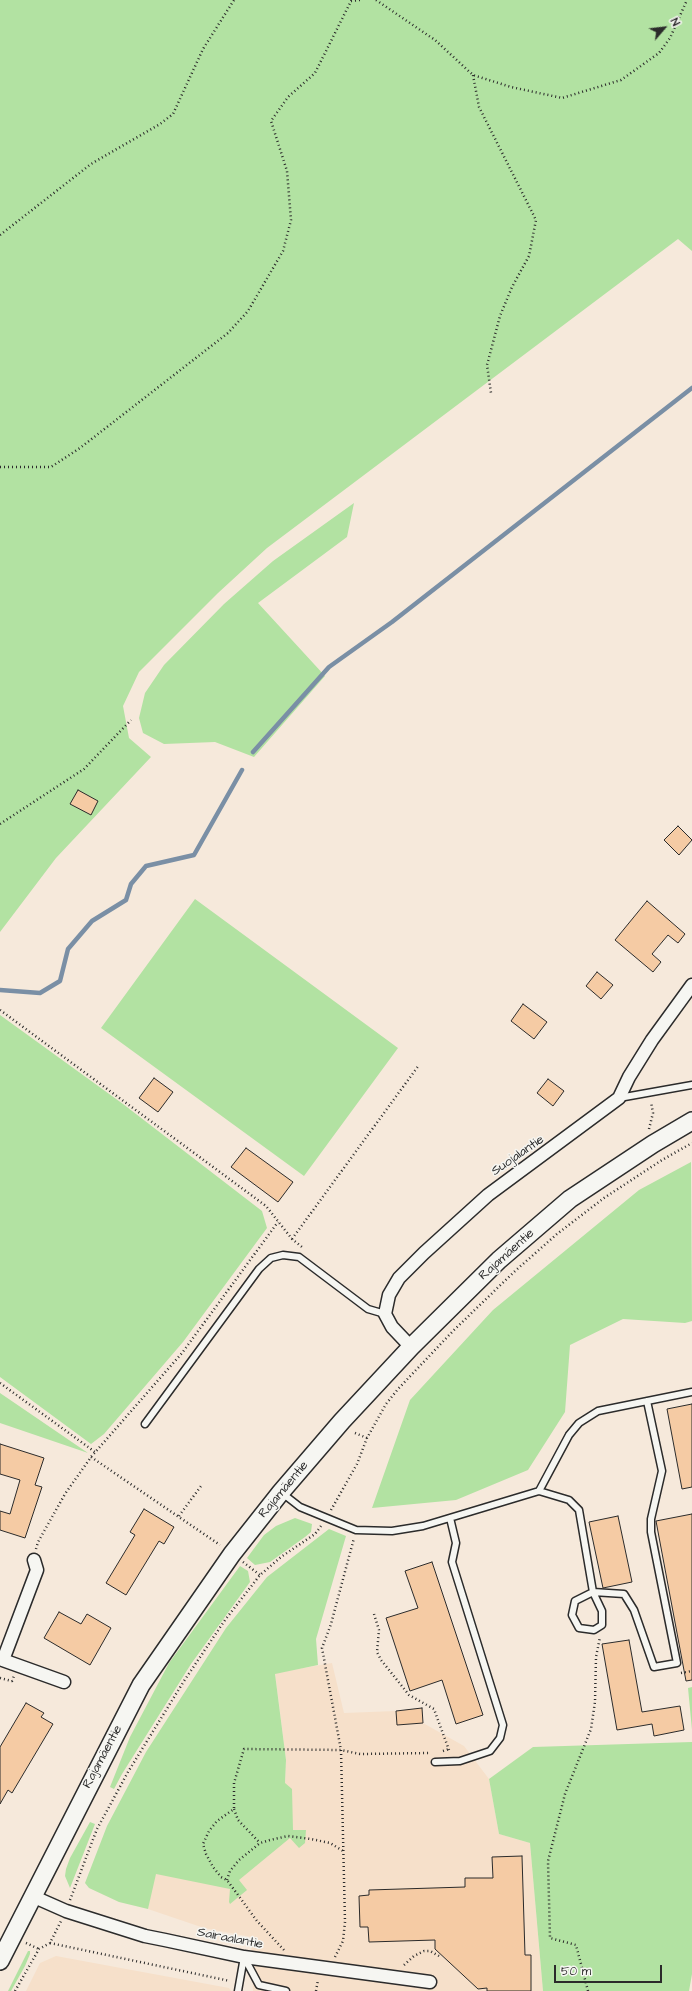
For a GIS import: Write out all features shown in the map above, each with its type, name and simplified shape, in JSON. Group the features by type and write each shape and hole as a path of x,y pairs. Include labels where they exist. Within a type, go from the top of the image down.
{"main road":[{"name":"Rajamäentie","path":"0,1962 32,1896 141,1685 232,1554 281,1492 342,1421 411,1347 499,1260 570,1199 652,1144 692,1121"}],"street":[{"name":"Suojalantie","path":"385,1314 389,1295 399,1278 424,1252 488,1195 619,1098 652,1040 692,985"},
{"path":"385,1314 392,1327 411,1347"},
{"path":"34,1560 37,1570 2,1659 64,1682"},
{"name":"Sairaalantie","path":"32,1896 66,1910 145,1936 244,1957 430,1982"}],"lane":[{"path":"619,1098 692,1085"},
{"path":"146,1424 259,1268 271,1258 283,1255 299,1257 368,1309 385,1314"},
{"path":"539,1492 569,1435 579,1423 598,1411 692,1392"},
{"path":"281,1492 300,1507 325,1519 356,1530 392,1531 450,1518 539,1492 569,1500 579,1510 594,1592 602,1611 602,1625 594,1630 579,1628 572,1615 576,1601 594,1592 624,1594 634,1610 654,1667 677,1663 651,1532 651,1519 662,1471 648,1400"},
{"path":"435,1762 478,1756 490,1751 500,1738 503,1725 452,1562 456,1543 450,1518"},
{"path":"239,1989 244,1957"},
{"path":"244,1957 259,1985 286,1991"}],"path":[{"path":"0,235 91,164 160,124 173,114 202,49 234,0"},
{"path":"0,467 51,467 80,448 228,333 248,311 283,251 291,220 287,171 271,121 288,97 315,74 351,2 360,0"},
{"path":"376,0 435,40 473,75 511,87 562,98 621,80 659,53 670,38 687,0"},
{"path":"473,75 479,107 536,220 529,256 512,287 500,316 487,365 491,393"},
{"path":"0,824 84,769 131,720"},
{"path":"0,1010 266,1206 292,1239 304,1249"},
{"path":"292,1239 419,1064"},
{"path":"15,1991 39,1949 50,1943 66,1910 97,1829 128,1772 184,1681 225,1620 260,1575 281,1557 315,1534 357,1464 367,1438 386,1404 398,1389 453,1331 515,1271 557,1234 604,1198 662,1160 692,1143"},
{"path":"34,1560 38,1542 65,1494 91,1457 182,1353 278,1222"},
{"path":"0,1383 95,1452"},
{"path":"355,1433 367,1438"},
{"path":"91,1457 180,1516 260,1575"},
{"path":"180,1516 201,1486"},
{"path":"326,1968 333,1961 343,1941 345,1922 341,1750 322,1648 331,1624 356,1530"},
{"path":"374,1614 379,1630 377,1652 381,1660 409,1695 434,1709 449,1749 450,1761"},
{"path":"588,1991 576,1945 550,1938 548,1861 566,1794 591,1729 595,1702 596,1657 602,1625"},
{"path":"0,1678 12,1681"},
{"path":"260,1843 238,1820 234,1809 234,1783 244,1748 341,1750 360,1754 435,1753"},
{"path":"442,1751 449,1749"},
{"path":"234,1809 217,1821 209,1832 203,1844 206,1854 221,1877 227,1880 257,1921 288,1953"},
{"path":"227,1880 230,1871 239,1860 260,1843 288,1836 330,1843 344,1851"},
{"path":"50,1943 227,1980 239,1989"},
{"path":"401,1966 414,1956 424,1951 430,1951 439,1956"}],"shaded area":[{"path":"332,1663 344,1713 396,1711 398,1725 423,1723 464,1746 489,1779 499,1834 530,1843 543,1991 253,1991 251,1937 204,1928 148,1909 155,1871 285,1783 286,1760 275,1673"},
{"path":"56,1956 229,1988 231,1991 26,1991 40,1963"}],"green space":[{"path":"0,0 692,0 692,251 678,239 267,548 218,593 139,672 123,706 129,738 151,757 56,858 0,932"},
{"path":"354,503 347,537 258,603 325,676 254,757 215,742 164,744 143,733 139,718 145,693 164,665 224,604 273,561"},
{"path":"195,899 398,1048 304,1176 101,1028"},
{"path":"0,1015 123,1104 262,1211 267,1228 183,1342 104,1434 91,1444 0,1377"},
{"path":"691,1162 692,1321 685,1323 623,1319 570,1345 565,1412 528,1470 456,1500 372,1508 410,1400 493,1310 639,1190"},
{"path":"0,1393 88,1453 0,1423"},
{"path":"295,1518 312,1524 311,1532 270,1562 255,1565 247,1558 264,1535 276,1526"},
{"path":"329,1529 346,1536 316,1639 318,1665 275,1674 286,1760 285,1783 292,1789 293,1830 306,1830 305,1843 299,1848 290,1838 239,1880 247,1890 230,1904 230,1889 156,1874 148,1909 119,1902 89,1888 85,1883 107,1826 146,1752 226,1628 267,1577"},
{"path":"240,1566 248,1571 250,1582 191,1664 114,1789 110,1787 130,1737 169,1663"},
{"path":"692,1687 692,1730 688,1688"},
{"path":"692,1742 692,1974 689,1991 543,1991 530,1843 499,1834 489,1779 533,1747"},
{"path":"90,1822 95,1824 70,1888 65,1876 66,1869 70,1858"},
{"path":"28,1951 30,1951 30,1954 25,1966 11,1991 8,1991"}],"building":[{"path":"78,790 98,801 91,815 70,804"},
{"path":"678,826 692,840 679,855 664,840"},
{"path":"647,901 685,934 678,943 668,935 652,954 661,962 653,972 615,940"},
{"path":"597,972 613,985 601,999 586,986"},
{"path":"523,1004 547,1022 534,1039 511,1021"},
{"path":"154,1078 173,1092 158,1112 139,1098"},
{"path":"548,1079 564,1091 553,1106 537,1093"},
{"path":"246,1148 293,1182 278,1202 231,1167"},
{"path":"692,1404 692,1487 682,1489 667,1409"},
{"path":"0,1444 44,1458 35,1485 42,1487 25,1538 0,1530 0,1511 10,1514 20,1480 0,1474"},
{"path":"144,1509 174,1527 164,1544 159,1541 126,1595 106,1583 135,1535 130,1532"},
{"path":"692,1514 692,1680 686,1681 656,1521"},
{"path":"618,1516 632,1582 603,1588 589,1522"},
{"path":"432,1562 483,1715 456,1724 442,1680 410,1691 386,1618 418,1608 405,1571"},
{"path":"59,1612 81,1624 87,1614 111,1628 90,1665 44,1638"},
{"path":"629,1640 642,1712 680,1706 684,1730 654,1736 652,1724 617,1730 602,1644"},
{"path":"26,1703 44,1713 41,1717 53,1724 12,1793 8,1790 0,1804 0,1747"},
{"path":"422,1708 423,1723 397,1725 396,1711"},
{"path":"522,1856 525,1955 531,1955 531,1991 487,1991 487,1988 478,1989 435,1949 435,1940 369,1942 368,1927 360,1927 359,1896 369,1895 369,1890 465,1887 465,1878 493,1878 492,1857"}],"waterway":[{"path":"253,752 329,667 392,622 692,388"},
{"path":"0,990 40,993 60,981 68,949 92,921 126,900 131,884 146,866 194,855 242,770"}]}
